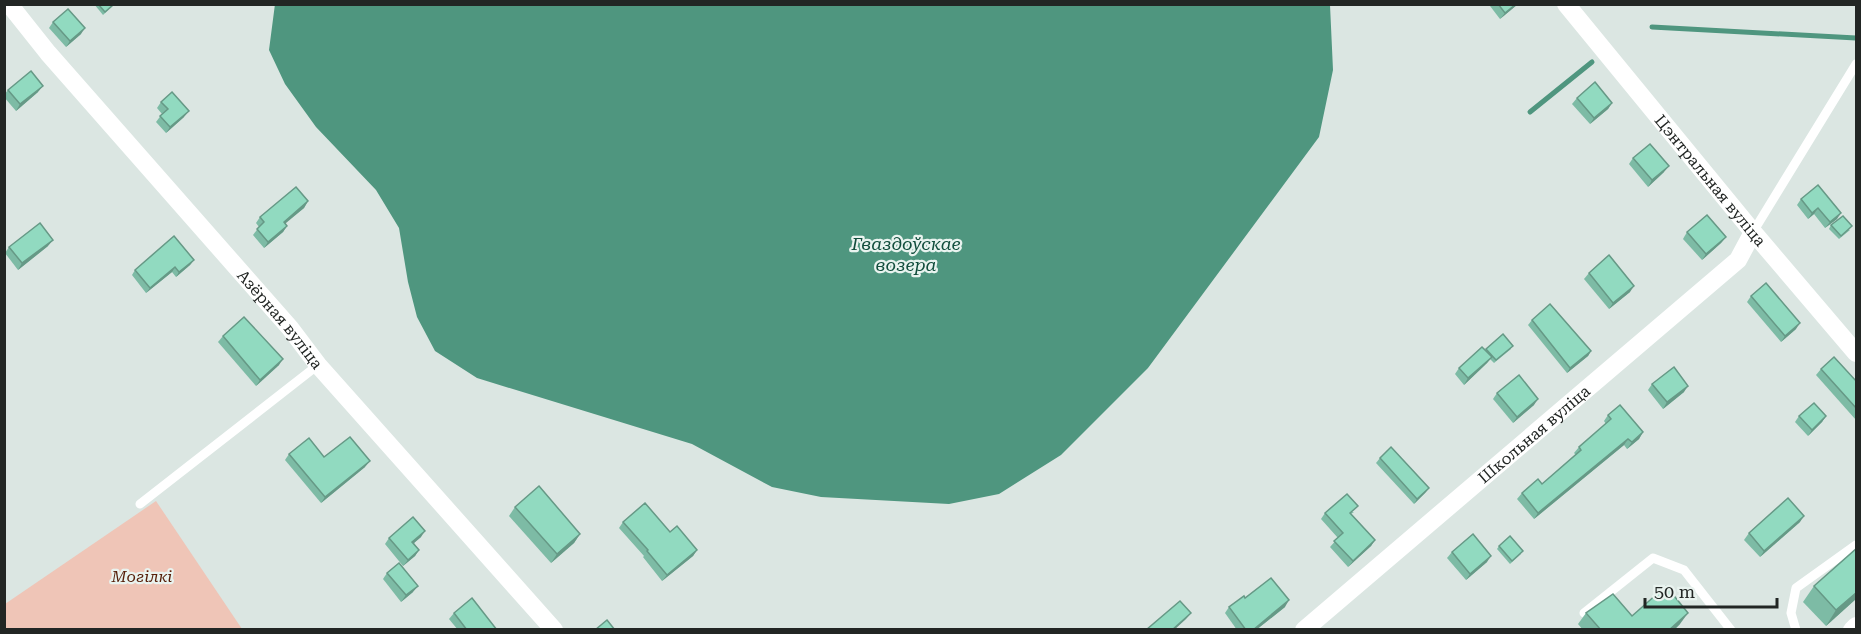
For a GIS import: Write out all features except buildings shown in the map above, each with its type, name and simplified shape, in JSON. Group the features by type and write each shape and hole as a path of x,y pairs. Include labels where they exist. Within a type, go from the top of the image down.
{"street":[{"name":"Азёрная вуліца","path":"9,4 48,53 290,328 318,365 554,630"},
{"name":"Цэнтральная вуліца","path":"1566,4 1753,232 1857,353"},
{"name":"Школьная вуліца","path":"1304,630 1738,260 1753,232"},
{"path":"1852,630 1857,626"}],"lane":[{"path":"1753,232 1857,64"},
{"path":"140,504 318,365"},
{"path":"1796,630 1791,614 1796,588 1857,545"},
{"path":"1584,614 1653,558 1684,570 1731,630"}],"green space":[{"name":"Могілкі","path":"156,501 242,629 5,629 5,604"}],"water":[{"name":"Гваздоўскае возера","path":"275,4 1330,5 1333,70 1319,137 1148,368 1061,455 999,494 949,504 821,497 772,487 692,444 477,378 435,351 417,317 408,282 399,228 376,190 316,127 285,84 269,50"}],"waterway":[{"path":"1652,27 1856,38"},
{"path":"1530,112 1592,62"}]}
